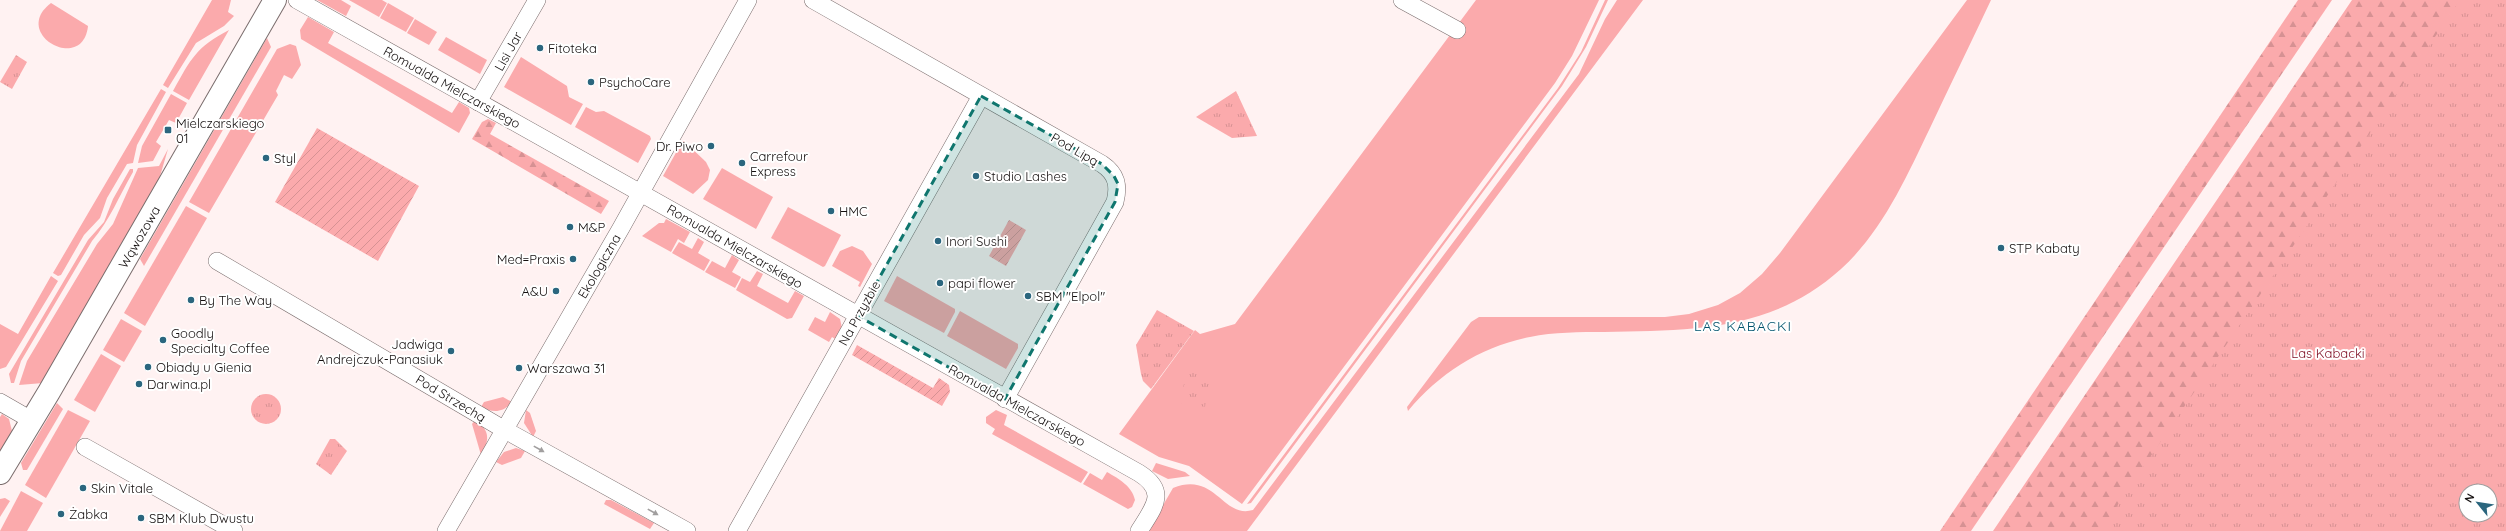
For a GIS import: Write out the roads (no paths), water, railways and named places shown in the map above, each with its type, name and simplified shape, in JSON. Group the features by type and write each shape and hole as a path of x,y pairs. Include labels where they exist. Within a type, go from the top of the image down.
{"street":[{"name":"Wąwozowa","path":"0,473 33,421 275,0"},
{"name":"Romualda Mielczarskiego","path":"297,0 641,192 1150,480 1157,495 1155,504 1139,531"},
{"name":"Lisi Jar","path":"478,102 537,0"},
{"name":"Ekologiczna","path":"446,531 641,192 748,0"},
{"name":"Pod Lipą","path":"813,0 1102,164 1108,168 1118,184 1115,202 1005,399"},
{"path":"1402,0 1457,30"},
{"name":"Na Przyzbie","path":"737,531 981,96"},
{"name":"Pod Strzechą","path":"217,261 505,430 687,531"},
{"path":"0,402 33,421"},
{"path":"85,447 234,531"}],"place":[{"name":"Fitoteka","path":"540,48"},
{"name":"PsychoCare","path":"591,82"},
{"name":"Mielczarskiego 01","path":"168,130"},
{"name":"Dr. Piwo","path":"711,146"},
{"name":"Styl","path":"266,158"},
{"name":"Carrefour Express","path":"742,163"},
{"name":"Studio Lashes","path":"976,176"},
{"name":"HMC","path":"831,211"},
{"name":"M&P","path":"570,227"},
{"name":"Inori Sushi","path":"938,241"},
{"name":"STP Kabaty","path":"2001,248"},
{"name":"Med=Praxis","path":"573,259"},
{"name":"papi flower","path":"940,283"},
{"name":"A&U","path":"556,291"},
{"name":"SBM \"Elpol\"","path":"1028,296"},
{"name":"By The Way","path":"191,300"},
{"name":"Goodly Specialty Coffee","path":"163,340"},
{"name":"Jadwiga Andrejczuk-Panasiuk","path":"451,351"},
{"name":"Obiady u Gienia","path":"148,367"},
{"name":"Warszawa 31","path":"519,368"},
{"name":"Darwina.pl","path":"139,384"},
{"name":"Skin Vitale","path":"83,488"},
{"name":"Żabka","path":"61,514"},
{"name":"SBM Klub Dwustu","path":"141,518"}],"district":[{"name":"LAS KABACKI","path":"1743,326"}],"park label":[{"name":"Las Kabacki","path":"2328,353"}]}
